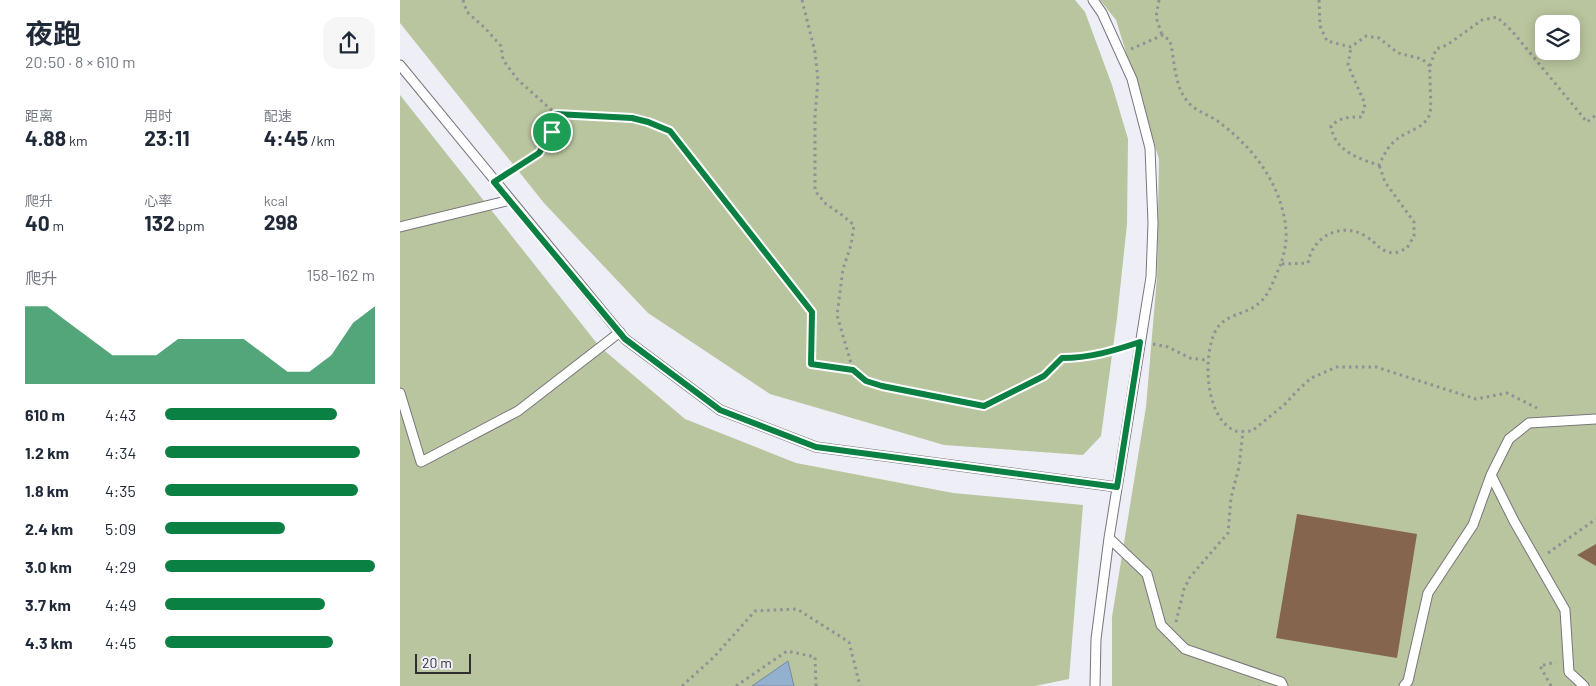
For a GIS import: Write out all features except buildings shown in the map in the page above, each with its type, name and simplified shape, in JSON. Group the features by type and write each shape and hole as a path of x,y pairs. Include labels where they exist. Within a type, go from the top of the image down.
{"lane":[{"path":"1092,0 1102,14 1132,79 1150,148 1153,223 1150,276 1109,538 1096,640 1095,686"},
{"path":"400,66 625,339 720,410 816,447 1117,487"},
{"path":"400,227 510,200"},
{"path":"400,394 421,462 518,411 620,332"},
{"path":"1404,686 1408,681 1428,593 1473,525 1491,475 1509,439 1529,422 1596,419"},
{"path":"1491,475 1514,522 1565,610 1569,672 1584,686"},
{"path":"1109,538 1147,574 1161,625 1185,649 1281,682 1283,686"}],"path":[{"path":"463,0 467,12 501,46 503,60 518,80 556,114 632,118 670,131 812,312 811,364 853,370 866,381 882,386 984,406 1044,376 1062,358 1082,358 1110,352 1140,342 1168,347 1190,358 1207,360"},
{"path":"802,0 815,52 818,80 814,116 815,191 826,204 854,225 851,245 843,269 837,315 853,370"},
{"path":"1159,0 1156,17 1162,36 1170,41 1181,92 1189,104 1230,130 1257,160 1272,180 1278,195 1286,230 1286,245 1281,264 1270,291 1258,305 1228,318 1217,328 1212,338 1207,360 1208,380 1213,403 1222,421 1236,431 1252,431 1312,378 1337,367 1376,367 1476,400 1507,393 1539,409"},
{"path":"1319,0 1320,26 1327,41 1351,47"},
{"path":"1281,264 1308,263 1310,253 1323,237 1339,230 1350,230 1368,237 1379,249 1395,253 1407,248 1414,236 1414,222 1385,182 1379,165 1390,146 1398,138 1422,124 1430,113 1430,66 1436,49 1447,45 1482,20 1497,17 1512,31 1587,122 1596,115"},
{"path":"1120,54 1162,36"},
{"path":"1379,165 1362,160 1350,153 1340,146 1333,137 1331,126 1337,120 1362,117 1365,104 1348,65 1351,47 1366,36 1379,38 1398,53 1422,59 1430,66"},
{"path":"494,182 539,153 552,132 556,114"},
{"path":"1176,640 1179,604 1187,583 1200,563 1228,534 1231,498 1239,468 1243,431"},
{"path":"1537,561 1596,519"},
{"path":"682,686 714,658 755,611 797,609 848,642 860,686"},
{"path":"736,686 787,651 815,657 816,686"},
{"path":"1551,686 1540,666 1568,658"}],"green space":[{"path":"400,0 1075,0 1085,12 1112,85 1128,139 1127,224 1117,318 1101,436 1083,455 944,445 770,394 648,313 544,203 400,23"},
{"path":"1100,0 1596,0 1596,686 1112,686 1112,617 1146,407 1157,277 1159,159 1116,20"},
{"path":"400,95 599,346 685,419 796,463 953,493 1083,505 1069,679 1035,686 400,686"}],"water":[{"path":"788,661 794,686 752,686"}],"route":[{"path":"556,114 632,118 670,131 812,312 811,364 853,370 866,381 882,386 984,406 1044,376 1062,358 1082,358 1110,352 1140,342 1117,487 816,447 720,410 625,339 494,182 539,153 552,132 556,114"}]}
